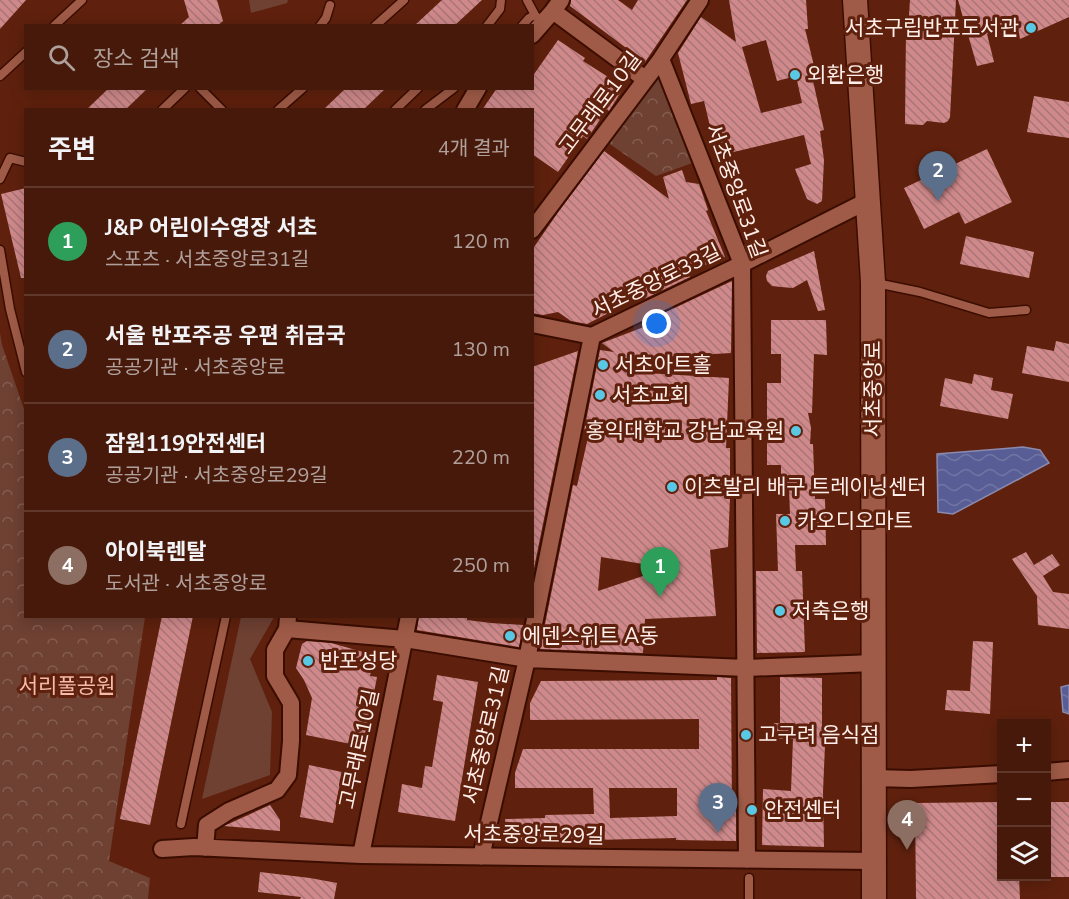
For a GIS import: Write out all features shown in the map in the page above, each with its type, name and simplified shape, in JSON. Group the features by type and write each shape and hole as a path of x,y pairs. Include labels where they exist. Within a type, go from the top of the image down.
{"main road":[{"name":"서초중앙로","path":"855,0 873,282 874,899"}],"street":[{"name":"고무래로10길","path":"534,227 661,59 700,0"},
{"path":"545,17 645,79"},
{"name":"서초중앙로31길","path":"661,59 742,264 747,860"},
{"path":"466,108 477,90"},
{"name":"서초중앙로33길","path":"592,336 867,201"},
{"path":"534,324 592,336"},
{"name":"서초중앙로31길","path":"481,857 527,659 592,336"},
{"name":"고무래로10길","path":"361,855 410,618"},
{"path":"200,848 207,825 229,811 277,790 288,775 291,703 275,676 275,650 287,623"},
{"name":"서초중앙로31길","path":"287,623 527,659 746,668 874,663"},
{"path":"1051,772 1069,770"},
{"path":"873,778 997,774"},
{"name":"서초중앙로29길","path":"162,849 200,848 361,855 874,861"}],"lane":[{"path":"56,24 82,0"},
{"path":"377,24 404,0"},
{"path":"489,24 500,9 501,0"},
{"path":"527,0 545,17"},
{"path":"322,24 330,5"},
{"path":"524,24 529,18 545,17"},
{"path":"0,76 24,54"},
{"path":"164,108 183,90"},
{"path":"202,90 220,108"},
{"path":"280,108 301,90"},
{"path":"397,108 416,90"},
{"path":"428,108 451,90"},
{"path":"0,179 10,158 24,162"},
{"path":"0,249 9,309 24,365"},
{"path":"873,282 920,292 989,313 1026,310"},
{"path":"180,824 226,618"},
{"path":"749,878 749,899"}],"green space":[{"path":"249,0 288,0 287,3 251,13"},
{"path":"661,59 701,160 656,176 601,138"},
{"name":"서리풀공원","path":"0,333 24,409 24,618 145,618 109,861 150,878 148,899 0,899"},
{"path":"241,618 273,618 250,659 272,712 270,775 202,799"}],"water":[{"path":"1023,447 1040,450 1049,463 953,514 938,512 937,454"},
{"path":"1069,685 1069,714 1063,712 1061,687"}],"building":[{"path":"0,0 26,0 0,29"},
{"path":"184,0 217,0 223,21 219,24 181,24 189,17"},
{"path":"442,0 482,0 456,24 416,24"},
{"path":"571,0 618,0 632,10 638,0 687,0 645,62 570,6"},
{"path":"729,0 806,0 808,29 805,29 815,70 811,72 824,130 820,131 824,160 822,201 817,204 807,199 795,169 811,164 804,135 717,156 704,101 691,104 678,53 701,17 736,42","holes":["766,40 777,81 796,76 802,103 761,113 742,47"]},
{"path":"910,0 956,0 950,117 944,123 927,121 923,125 905,124 906,30 908,30"},
{"path":"958,0 1069,0 1069,17 1020,39 1017,26 987,34 994,62 977,66"},
{"path":"558,40 585,58 583,61 624,87 609,111 607,109 587,139 583,136 558,172 534,155 534,108 483,108 496,90 534,90 534,74"},
{"path":"107,90 146,90 127,108 88,108"},
{"path":"344,90 384,90 365,108 325,108"},
{"path":"1034,96 1069,102 1069,138 1027,132"},
{"path":"987,149 1012,202 965,224 959,212 924,229 904,188"},
{"path":"604,151 669,199 663,177 682,170 686,182 699,184 708,210 706,211 725,257 688,272 690,277 644,299 642,296 587,324 571,321 558,312 543,315 534,313 534,247"},
{"path":"24,188 24,278 21,278 1,194"},
{"path":"966,236 1034,252 1029,278 960,264"},
{"path":"814,251 825,310 818,311 807,280 793,288 781,287 772,286 766,276 768,271"},
{"path":"732,281 731,353 629,359 629,372 729,378 726,448 730,448 728,547 710,550 716,616 645,619 643,653 540,649 573,485 577,486 589,433 584,431 600,350 614,352 602,343 649,325 649,320","holes":["601,557 667,568 598,591"]},
{"path":"771,320 826,320 827,355 814,354 812,413 808,413 811,428 810,444 813,444 815,499 825,499 826,545 795,545 796,571 802,571 805,652 757,653 756,571 778,571 776,514 790,514 789,487 781,487 781,465 767,465 767,383 781,383 781,354 771,354"},
{"path":"1056,341 1069,344 1069,382 1022,373 1027,346 1054,351"},
{"path":"578,351 534,568 534,366"},
{"path":"974,374 993,378 991,390 1013,394 1008,419 940,406 945,378 972,384"},
{"path":"1026,552 1034,565 1052,554 1060,565 1043,576 1053,592 1069,594 1069,629 1038,625 1037,596 1012,559"},
{"path":"162,618 193,618 150,825 120,819"},
{"path":"419,618 467,618 467,620 491,623 523,625 519,647 417,630"},
{"path":"307,641 331,643 374,655 370,676 377,677 365,739 358,738 351,744 306,735 312,698 296,668 302,644"},
{"path":"973,641 993,642 990,714 945,710 947,690 970,691"},
{"path":"437,675 478,682 455,821 398,812 402,784 422,788 425,766 432,767 443,702 433,700"},
{"path":"717,677 731,678 732,811 736,811 736,841 676,840 676,838 506,840 505,819 594,814 593,788 515,788 515,773 523,749 699,749 699,719 530,720 530,703 541,681 717,680","holes":["609,788 677,788 677,816 610,818"]},
{"path":"780,677 822,678 822,745 825,745 824,847 762,845 763,789 791,791 793,739 773,739 774,723 780,723"},
{"path":"309,765 342,772 333,823 300,817"},
{"path":"997,802 997,881 1019,881 1020,899 916,899 915,803"},
{"path":"1051,802 1069,802 1069,877 1051,877"},
{"path":"270,805 280,820 280,831 224,826"},
{"path":"260,872 337,883 334,899 300,899 301,897 258,892"}],"place":[{"name":"서초구립반포도서관","path":"1031,28"},
{"name":"외환은행","path":"795,75"},
{"name":"서울 반포주공 우편 취급국","path":"938,201"},
{"name":"서초아트홀","path":"603,365"},
{"name":"서초교회","path":"600,395"},
{"name":"홍익대학교 강남교육원","path":"796,431"},
{"name":"이츠발리 배구 트레이닝센터","path":"672,487"},
{"name":"카오디오마트","path":"785,521"},
{"name":"J&P 어린이수영장 서초","path":"660,597"},
{"name":"저축은행","path":"780,611"},
{"name":"에덴스위트 A동","path":"510,636"},
{"name":"반포성당","path":"308,661"},
{"name":"고구려 음식점","path":"746,735"},
{"name":"안전센터","path":"752,810"},
{"name":"잠원119안전센터","path":"718,833"},
{"name":"아이북렌탈","path":"907,850"}]}
